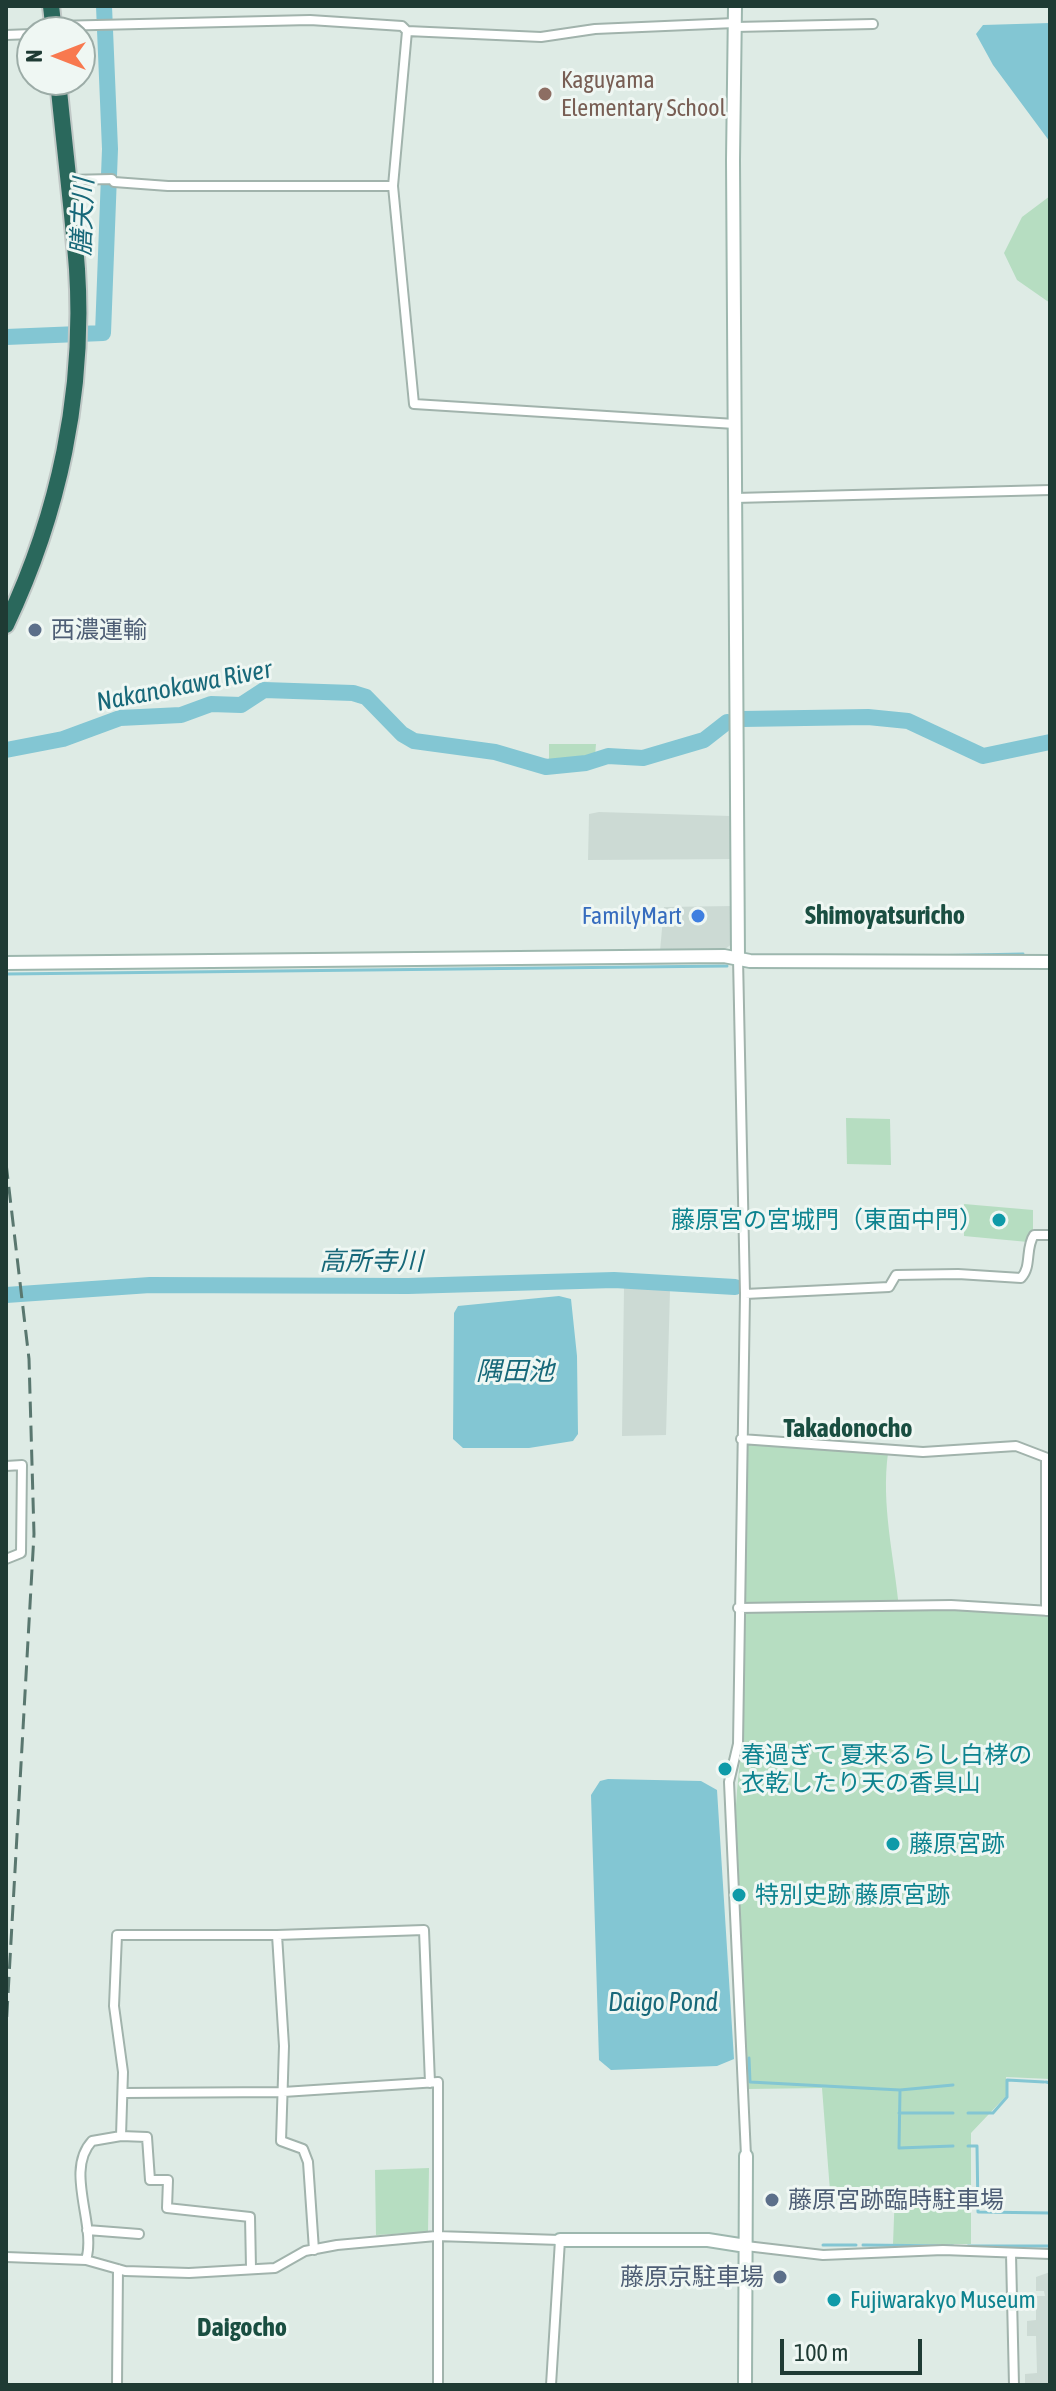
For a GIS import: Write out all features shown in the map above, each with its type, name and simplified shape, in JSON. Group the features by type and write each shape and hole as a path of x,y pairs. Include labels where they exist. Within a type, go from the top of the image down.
{"highway":[{"path":"6,625 28,579 54,500 68,437 77,337 76,268 59,96"}],"street":[{"path":"735,6 738,958 745,1294 738,1744 729,1782 746,2156 745,2385"},
{"path":"96,26 310,20 402,26 407,31 541,37 595,29 873,24"},
{"path":"407,31 393,186 414,404 735,424"},
{"path":"67,180 108,179 168,186 393,186"},
{"path":"735,498 1050,490"},
{"path":"6,963 738,958 1050,962"},
{"path":"745,1294 889,1287 896,1275 958,1274 1021,1278 1026,1273 1030,1240 1034,1235 1050,1235"},
{"path":"738,1608 951,1605 1048,1611 1048,1459 1016,1446 923,1452 741,1439"},
{"path":"6,1466 22,1465 21,1553 6,1559"},
{"path":"121,2136 123,2093 114,2006 117,1935 277,1935 424,1930 430,2083"},
{"path":"277,1935 284,2046 281,2141 303,2149 308,2162 314,2250"},
{"path":"123,2093 283,2092 438,2082 438,2385"},
{"path":"86,2260 87,2230 80,2197 89,2143 121,2136 147,2137 150,2180 168,2180 167,2208 250,2217 251,2268"},
{"path":"87,2230 139,2234"},
{"path":"6,2257 86,2260 118,2269 189,2273 275,2268 305,2251 436,2236 708,2240 823,2255 943,2250 1050,2254"},
{"path":"551,2385 560,2240"},
{"path":"1011,2254 1014,2385"},
{"path":"117,2385 118,2269"}],"shaded area":[{"path":"589,814 730,816 732,859 588,860"},
{"path":"733,906 733,943 724,950 660,951 664,907"},
{"path":"624,1288 670,1290 666,1435 622,1436"},
{"path":"1050,2272 1050,2385 1025,2385 1025,2374 1037,2373 1036,2336 1027,2336 1027,2321 1036,2320 1036,2296 1045,2296 1044,2291 1036,2291 1036,2277"}],"green space":[{"path":"1050,196 1050,303 1017,280 1004,253 1022,217"},
{"path":"549,744 596,744 595,756 549,763"},
{"path":"846,1118 890,1119 891,1165 847,1164"},
{"name":"藤原宮の宮城門（東面中門）","path":"964,1204 1033,1210 1033,1231 1028,1242 964,1236"},
{"name":"藤原宮跡","path":"751,1443 888,1453 887,1511 899,1608 1050,1614 1050,2079 1006,2077 1007,2095 971,2133 971,2244 893,2244 895,2191 830,2191 822,2088 747,2089 736,1918 735,1832 742,1748 746,1447"},
{"path":"429,2168 428,2232 376,2235 375,2170"}],"water":[{"path":"1050,23 1050,142 993,65 976,34 983,25"},
{"name":"隅田池","path":"559,1296 571,1299 577,1356 578,1434 573,1441 529,1448 463,1448 453,1439 454,1313 458,1306"},
{"name":"Daigo Pond","path":"600,1781 701,1781 717,1790 734,2059 717,2066 611,2070 599,2060 591,1795"}],"waterway":[{"name":"膳夫川","path":"6,337 103,333 110,149 104,6"},
{"name":"Nakanokawa River","path":"6,750 63,739 120,718 181,715 211,704 241,705 264,690 353,693 366,697 402,734 414,741 495,752 546,767 586,763 608,756 643,758 704,740 727,722"},
{"name":"Nakanokawa River","path":"742,719 868,717 908,721 983,756 1050,742"},
{"path":"923,956 1023,954"},
{"path":"6,974 727,966"},
{"name":"高所寺川","path":"6,1295 150,1285 408,1286 614,1280 735,1287"},
{"path":"749,2058 750,2082 900,2090 899,2148 953,2146"},
{"path":"968,2113 993,2113 1007,2097 1007,2080 1044,2082"},
{"path":"1046,2082 1050,2083"},
{"path":"900,2090 953,2085"},
{"path":"899,2113 953,2113"},
{"path":"968,2146 977,2146 978,2212 1050,2213 1050,2219"},
{"path":"823,2245 856,2245"},
{"path":"863,2245 953,2246"},
{"path":"968,2246 1050,2246"}],"railway":[{"path":"6,1163 29,1359 34,1534 6,2030"}],"place":[{"name":"Kaguyama Elementary School","path":"545,94"},
{"name":"西濃運輸","path":"35,630"},
{"name":"FamilyMart","path":"698,916"},
{"name":"藤原宮の宮城門（東面中門）","path":"999,1220"},
{"name":"春過ぎて 夏来るらし白𣑥の 衣乾したり天の香具山","path":"725,1769"},
{"name":"藤原宮跡","path":"893,1844"},
{"name":"特別史跡 藤原宮跡","path":"739,1895"},
{"name":"藤原宮跡臨時駐車場","path":"772,2200"},
{"name":"藤原京駐車場","path":"780,2277"},
{"name":"Fujiwarakyo Museum","path":"834,2300"}],"district":[{"name":"Shimoyatsuricho","path":"885,916"},
{"name":"Takadonocho","path":"848,1429"},
{"name":"Daigocho","path":"242,2328"}]}
